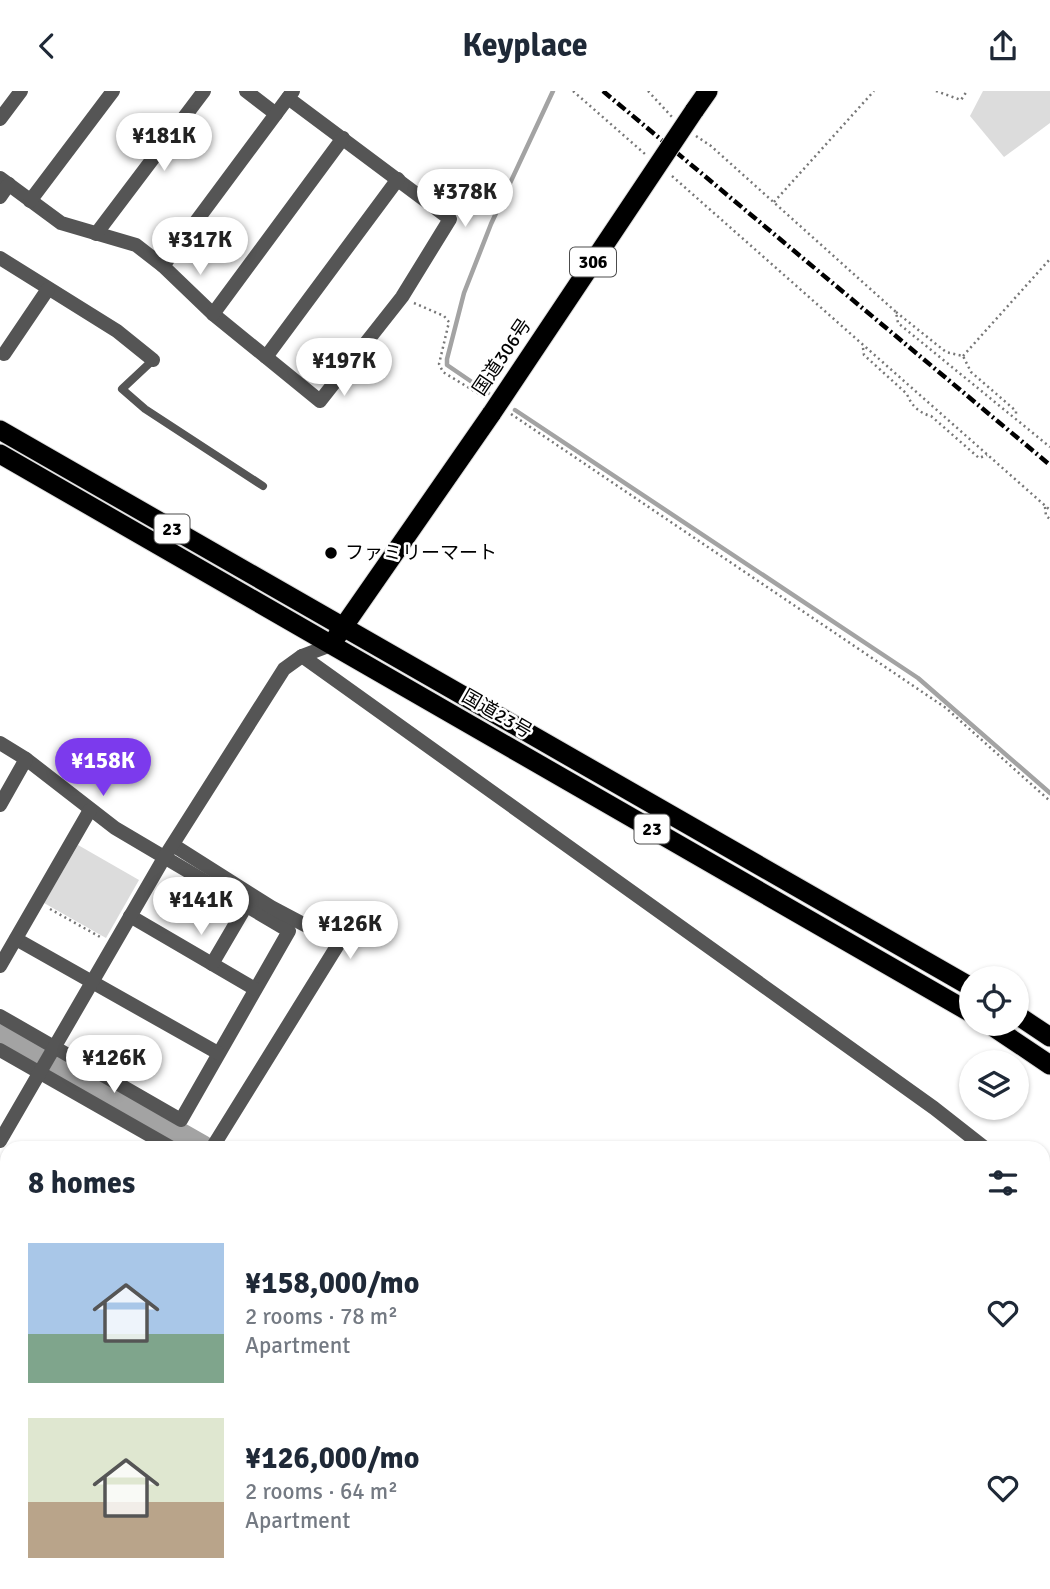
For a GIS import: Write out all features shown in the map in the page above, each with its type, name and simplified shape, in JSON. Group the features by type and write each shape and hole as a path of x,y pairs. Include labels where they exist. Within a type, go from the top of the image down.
{"highway":[{"name":"国道306号","path":"331,645 497,409 708,91"},
{"name":"国道23号","path":"0,430 959,980"},
{"name":"国道23号","path":"0,454 959,1006"},
{"path":"1029,1023 1050,1037"},
{"path":"1007,1036 1050,1065"}],"street":[{"path":"30,201 113,91"},
{"path":"96,235 204,91"},
{"path":"246,91 276,114"},
{"path":"0,119 15,93"},
{"path":"0,197 4,181 61,223 136,245 163,266 213,314 320,401 402,297 450,219 343,138 291,94 163,266"},
{"path":"213,314 343,138"},
{"path":"266,357 398,179"},
{"path":"0,258 117,331 153,360"},
{"path":"4,354 48,289"},
{"path":"1,1141 164,858 284,669 302,656 331,645"},
{"path":"302,656 934,1108 976,1141"},
{"path":"0,743 26,759 90,810 164,858 289,931 181,1120 52,1049 0,1016"},
{"path":"0,805 26,759"},
{"path":"0,965 90,810"},
{"path":"173,845 271,907 339,943 216,1141"},
{"path":"212,964 246,906"},
{"path":"130,916 255,989"},
{"path":"16,939 218,1053"},
{"path":"0,1050 40,1070 160,1141"}],"lane":[{"path":"153,360 122,389 145,409 263,486"}],"path":[{"path":"573,91 650,158"},
{"path":"648,91 673,118"},
{"path":"774,202 874,91"},
{"path":"936,91 961,100 967,91"},
{"path":"690,134 711,146 896,312 946,352 963,356"},
{"path":"671,176 788,276 863,346 1050,510"},
{"path":"963,356 1050,259"},
{"path":"402,297 444,316 449,322 439,364 443,372 946,708 1050,801"},
{"path":"896,312 898,323 1050,447"},
{"path":"863,346 863,355 907,394 910,403 923,414 931,416 979,457 987,455"},
{"path":"963,356 971,372 1016,411 1016,417"},
{"path":"1045,505 1046,516 1050,519"},
{"path":"37,902 114,944"}],"shaded area":[{"path":"983,91 1050,91 1050,123 1004,157 970,116"},
{"path":"78,845 139,880 106,938 44,903"}],"waterway":[{"path":"488,393 447,365 447,359 464,293 491,224 553,91"},
{"path":"515,410 918,678 1050,793"},
{"path":"0,1033 190,1141"}],"railway":[{"path":"603,91 1050,465"}],"place":[{"name":"ファミリーマート","path":"331,553"}]}
